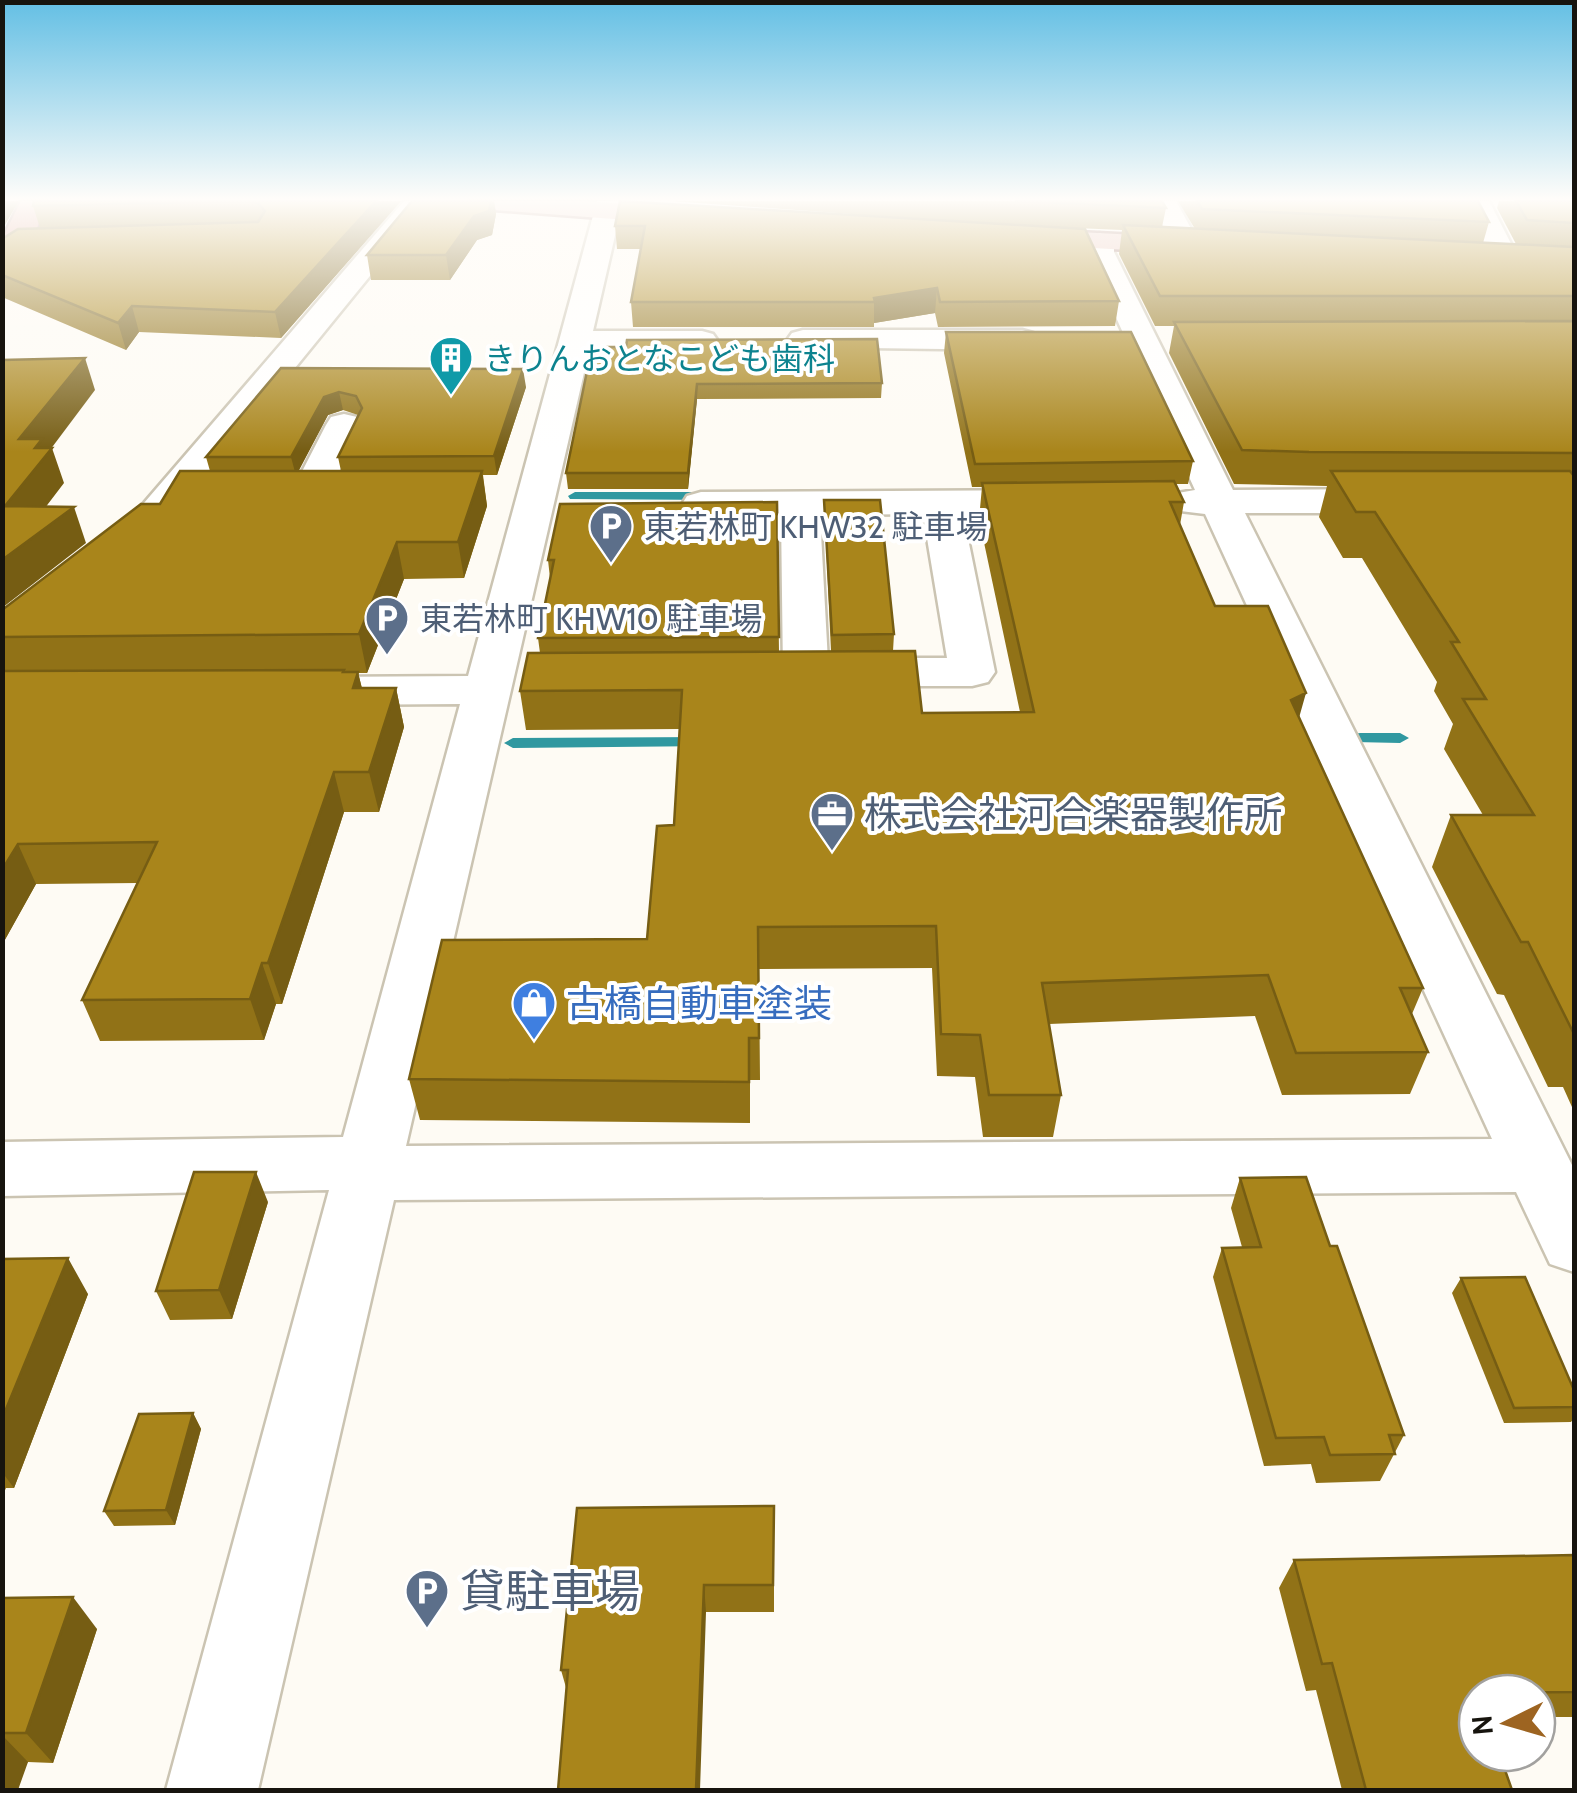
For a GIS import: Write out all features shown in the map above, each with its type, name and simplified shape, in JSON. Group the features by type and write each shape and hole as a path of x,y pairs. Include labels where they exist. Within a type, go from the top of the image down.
{"street":[{"path":"111,548 158,511 348,285"},
{"path":"212,1790 368,1168 502,680 535,497 589,285"},
{"path":"1116,285 1574,1242"},
{"path":"574,341 730,340"},
{"path":"770,340 1044,340"},
{"path":"272,491 330,491 344,424"},
{"path":"174,492 213,492"},
{"path":"1141,502 1437,501"},
{"path":"667,504 1101,502"},
{"path":"800,504 786,673 972,672 941,503"},
{"path":"283,691 502,680"},
{"path":"2,1169 1539,1165"}],"building":[{"path":"25,285 300,285 275,312 132,306 118,323"},
{"path":"634,285 1111,285 1119,301 940,302 937,288 874,298 875,302 631,302"},
{"path":"1154,285 1574,285 1574,296 1160,296"},
{"path":"1574,321 1574,453 1242,450 1174,322"},
{"path":"946,332 1131,332 1193,461 975,464"},
{"path":"877,339 882,383 697,384 688,473 566,473 592,347 626,347 627,340"},
{"path":"85,358 19,439 42,439 35,448 52,448 5,506 74,507 2,560 2,360"},
{"path":"281,368 523,369 494,456 338,457 362,408 356,396 339,392 324,397 291,457 206,457"},
{"path":"180,471 482,471 458,542 397,542 359,634 2,637 2,610 141,504 160,504"},
{"path":"1331,471 1570,471 1574,476 1574,1034 1528,942 1521,942 1451,815 1534,815 1463,699 1486,699 1451,642 1459,642 1375,512 1356,512"},
{"path":"1174,481 1184,502 1170,502 1215,606 1268,606 1306,693 1291,700 1423,988 1400,988 1428,1052 1296,1053 1268,975 1042,983 1061,1095 989,1095 980,1035 941,1034 936,926 758,927 759,1038 749,1038 749,1082 409,1079 442,940 647,939 657,826 674,825 682,690 520,691 528,653 915,651 922,713 1034,712 982,483"},
{"path":"824,500 880,500 894,634 832,635"},
{"path":"777,502 779,637 538,638 554,560 548,560 560,504"},
{"path":"2,671 358,672 353,688 396,688 369,772 334,772 268,963 262,963 250,999 82,1000 157,842 18,844 2,870"},
{"path":"194,1172 256,1172 219,1290 156,1291"},
{"path":"1306,1177 1330,1246 1337,1246 1404,1435 1389,1435 1395,1454 1330,1455 1324,1437 1276,1438 1222,1248 1261,1247 1240,1178"},
{"path":"68,1258 2,1419 2,1259"},
{"path":"1525,1277 1574,1390 1574,1407 1514,1408 1461,1278"},
{"path":"193,1413 166,1510 104,1511 139,1414"},
{"path":"774,1506 773,1585 704,1585 696,1790 558,1790 568,1670 561,1670 577,1508"},
{"path":"1574,1555 1574,1692 1557,1692 1557,1673 1457,1673 1457,1773 1506,1773 1512,1790 1366,1790 1332,1663 1322,1664 1294,1560"},
{"path":"73,1597 26,1733 2,1733 2,1598"}],"waterway":[{"path":"575,496 713,496"},
{"path":"1360,738 1400,738"},
{"path":"513,743 706,742"}],"place":[{"name":"きりんおとなこども歯科","path":"451,396"},
{"name":"東若林町 KHW32 駐車場","path":"611,564"},
{"name":"東若林町 KHW10 駐車場","path":"387,656"},
{"name":"株式会社河合楽器製作所","path":"832,852"},
{"name":"古橋自動車塗装","path":"534,1041"},
{"name":"貸駐車場","path":"427,1629"}]}
